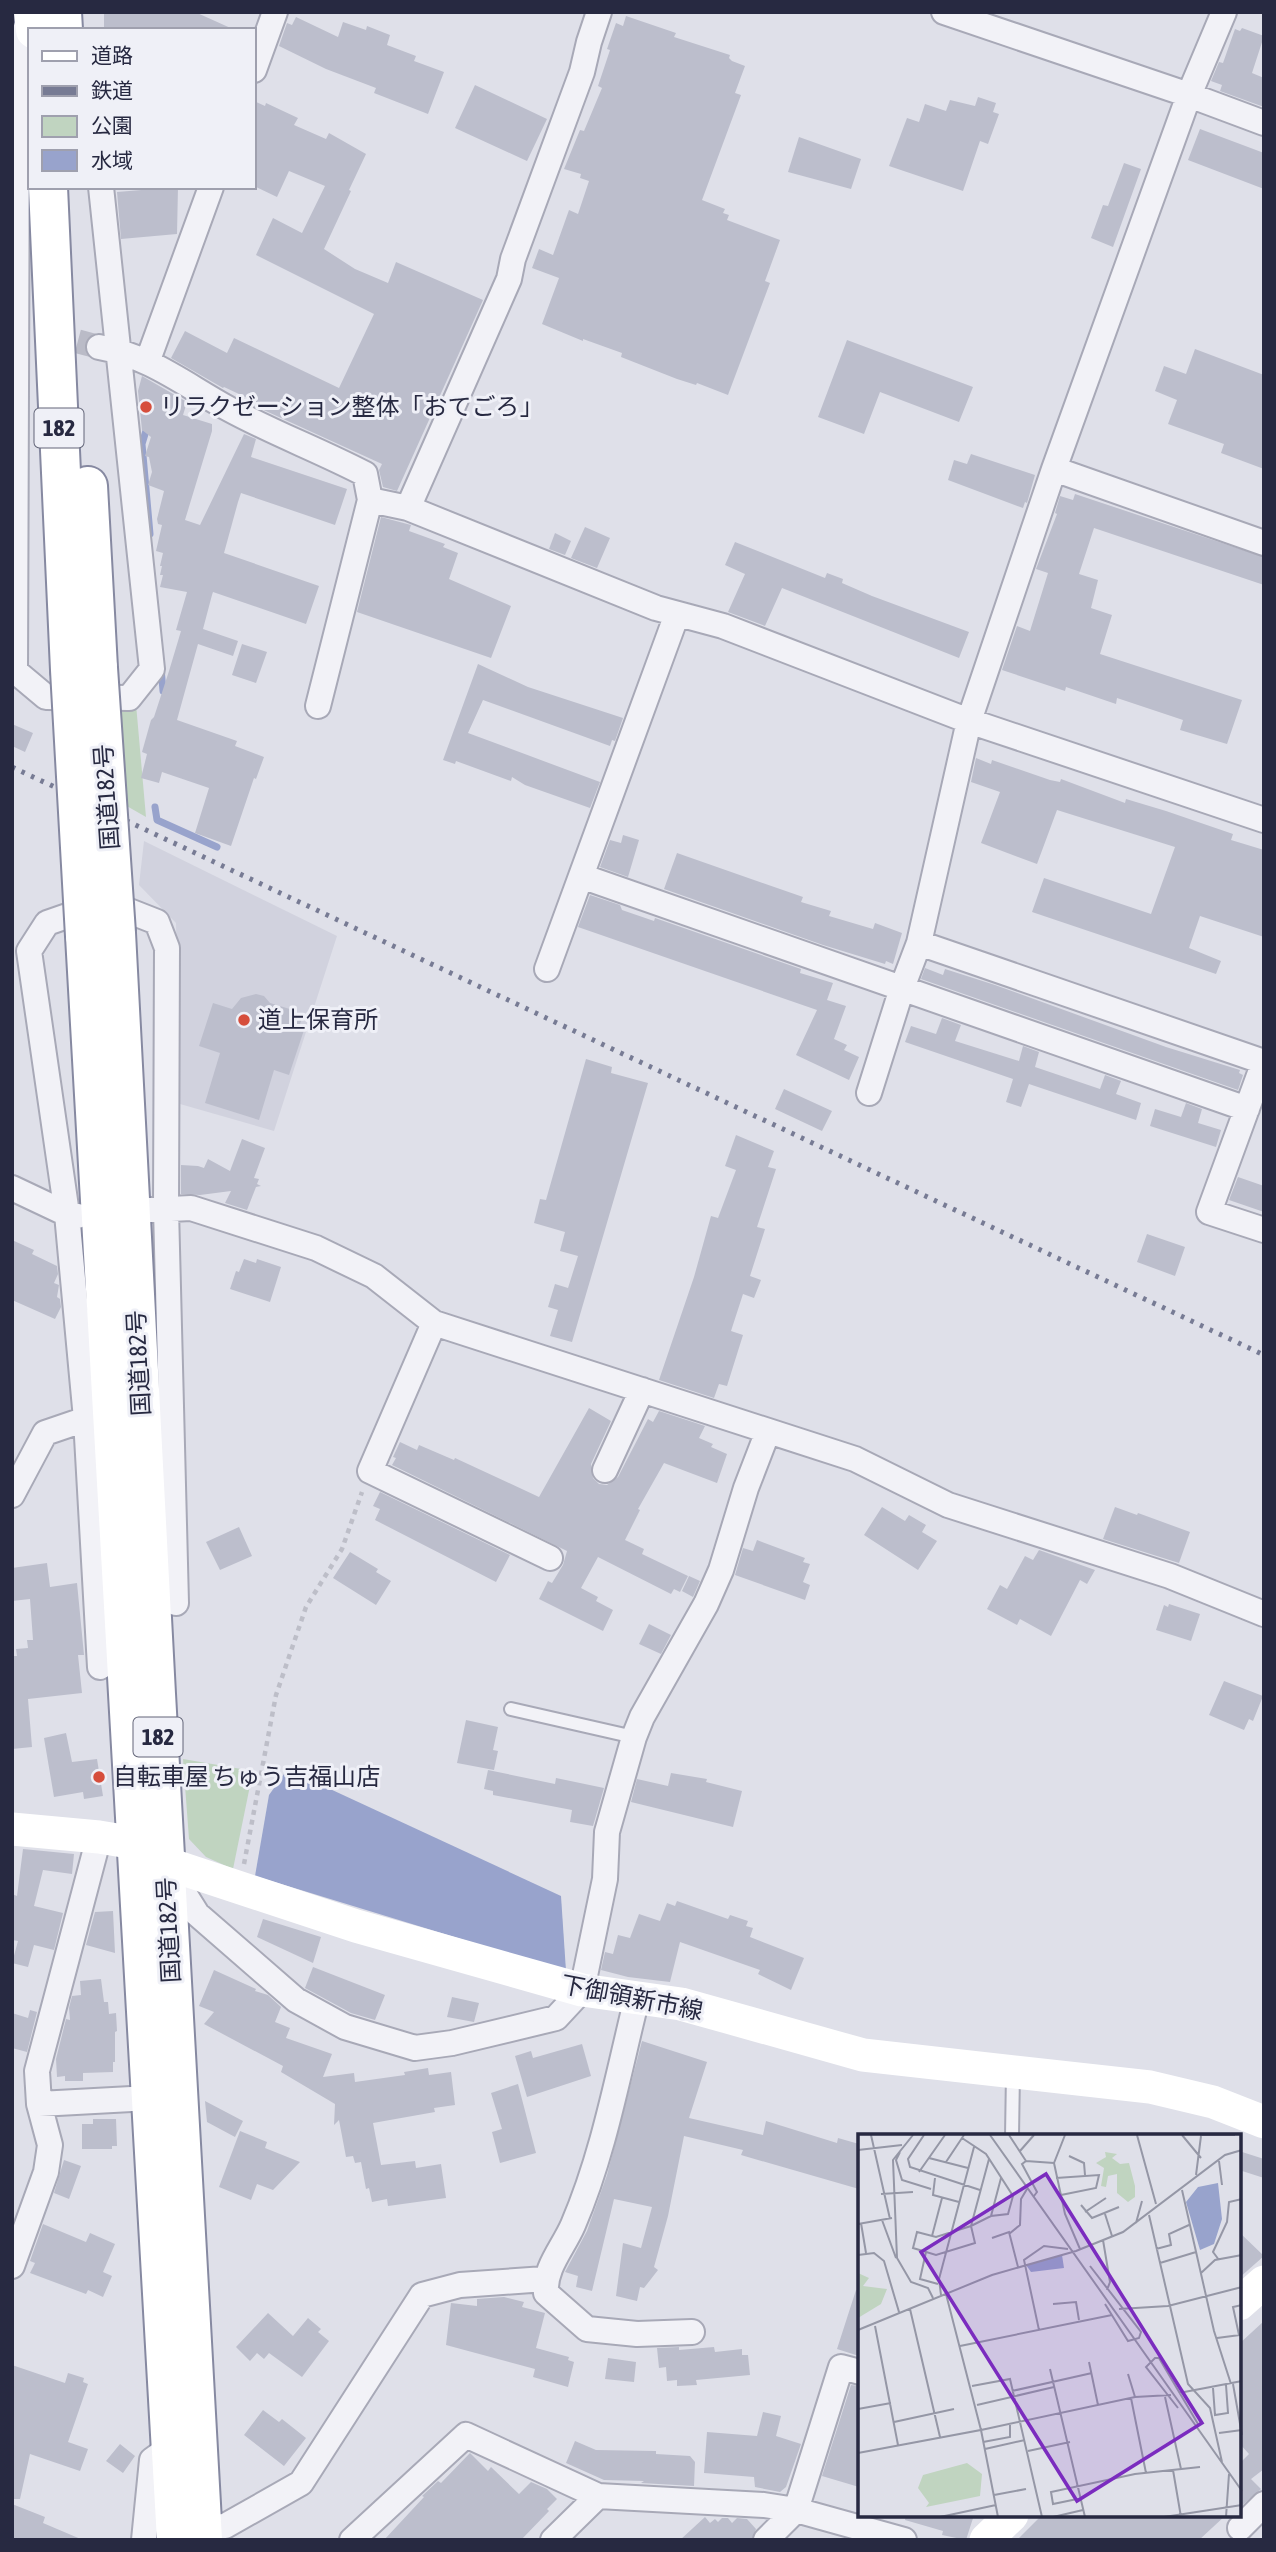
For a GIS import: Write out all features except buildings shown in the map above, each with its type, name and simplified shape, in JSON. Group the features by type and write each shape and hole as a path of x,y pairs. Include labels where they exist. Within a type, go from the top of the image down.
{"highway":[{"name":"国道182号","path":"48,189 101,935 184,2446"},
{"name":"国道182号","path":"72,189 84,668"},
{"path":"100,1667 142,1703 176,1603"},
{"name":"国道182号","path":"150,1853 150,2098 194,2536"}],"main road":[{"name":"下御領新市線","path":"12,1829 99,1837 356,1926 582,1990 681,2004 863,2055 1150,2087 1213,2102 1264,2122"},
{"path":"1241,2302 1264,2281"},
{"path":"986,2540 1010,2517"}],"street":[{"path":"32,12 18,52 22,325 15,671 46,697 129,698 152,669 109,349 101,189"},
{"path":"63,12 74,28"},
{"path":"256,64 275,12"},
{"path":"408,508 509,279 513,259 582,72 599,12"},
{"path":"944,12 1264,123"},
{"path":"869,1093 919,943 969,721 1054,469 1189,95 1224,12"},
{"path":"148,360 210,189"},
{"path":"109,349 148,360 231,410 365,474 370,500 318,706"},
{"path":"1054,469 1264,543"},
{"path":"370,500 408,508 656,608 723,626 969,721 1264,820"},
{"path":"547,969 677,614"},
{"path":"581,876 1247,1109"},
{"path":"100,1667 78,1216 29,951 47,923 70,915 130,911 157,922 167,948 157,1210 176,1603"},
{"path":"919,943 1264,1062 1209,1212 1264,1230"},
{"path":"12,1188 78,1216"},
{"path":"157,1210 191,1208 316,1248 374,1276 434,1322 855,1459 948,1505 1170,1576 1264,1614"},
{"path":"434,1322 370,1471 550,1558"},
{"path":"605,1470 642,1390"},
{"path":"12,1495 45,1433 86,1419"},
{"path":"150,1853 197,1914 296,2000 345,2027 415,2048 452,2043 556,2018 582,1990 605,1879 607,1832 634,1737 642,1717 706,1604 721,1570 746,1488 768,1432"},
{"path":"12,2266 46,2172 50,2144 39,2104 37,2071 99,1837"},
{"path":"637,1998 594,2168 573,2225 545,2279 546,2293 587,2329 636,2334 692,2332"},
{"path":"39,2104 150,2098"},
{"path":"194,2536 225,2526 301,2483 422,2295 460,2285 545,2279"},
{"path":"766,2540 796,2510 841,2367 858,2372"},
{"path":"352,2540 466,2435 598,2496 764,2505 796,2510 904,2540"},
{"path":"144,2540 152,2460 184,2446"},
{"path":"553,2540 598,2496"},
{"path":"1240,2528 1264,2504"}],"lane":[{"path":"511,1709 634,1737"},
{"path":"1012,2134 1013,2072"}],"path":[{"path":"239,1887 276,1695 306,1608 342,1549 370,1471"}],"shaded area":[{"name":"道上保育所","path":"144,841 337,936 274,1131 180,1104 176,923 139,885"}],"green space":[{"path":"136,704 146,817 83,781 91,705"},
{"path":"183,1759 253,1771 233,1869 206,1857 189,1839"}],"water":[{"path":"284,1774 302,1776 561,1896 566,1971 255,1876 269,1795"}],"waterway":[{"path":"148,424 142,444 150,534"},
{"path":"161,668 163,691"},
{"path":"155,807 157,820 217,847"}],"tunnel":[{"path":"43,332 99,347"}],"railway":[{"path":"12,767 1264,1355"}],"place":[{"name":"リラクゼーション整体「おてごろ」","path":"146,407"},
{"name":"道上保育所","path":"244,1020"},
{"name":"自転車屋 ちゅう吉福山店","path":"99,1777"}]}
